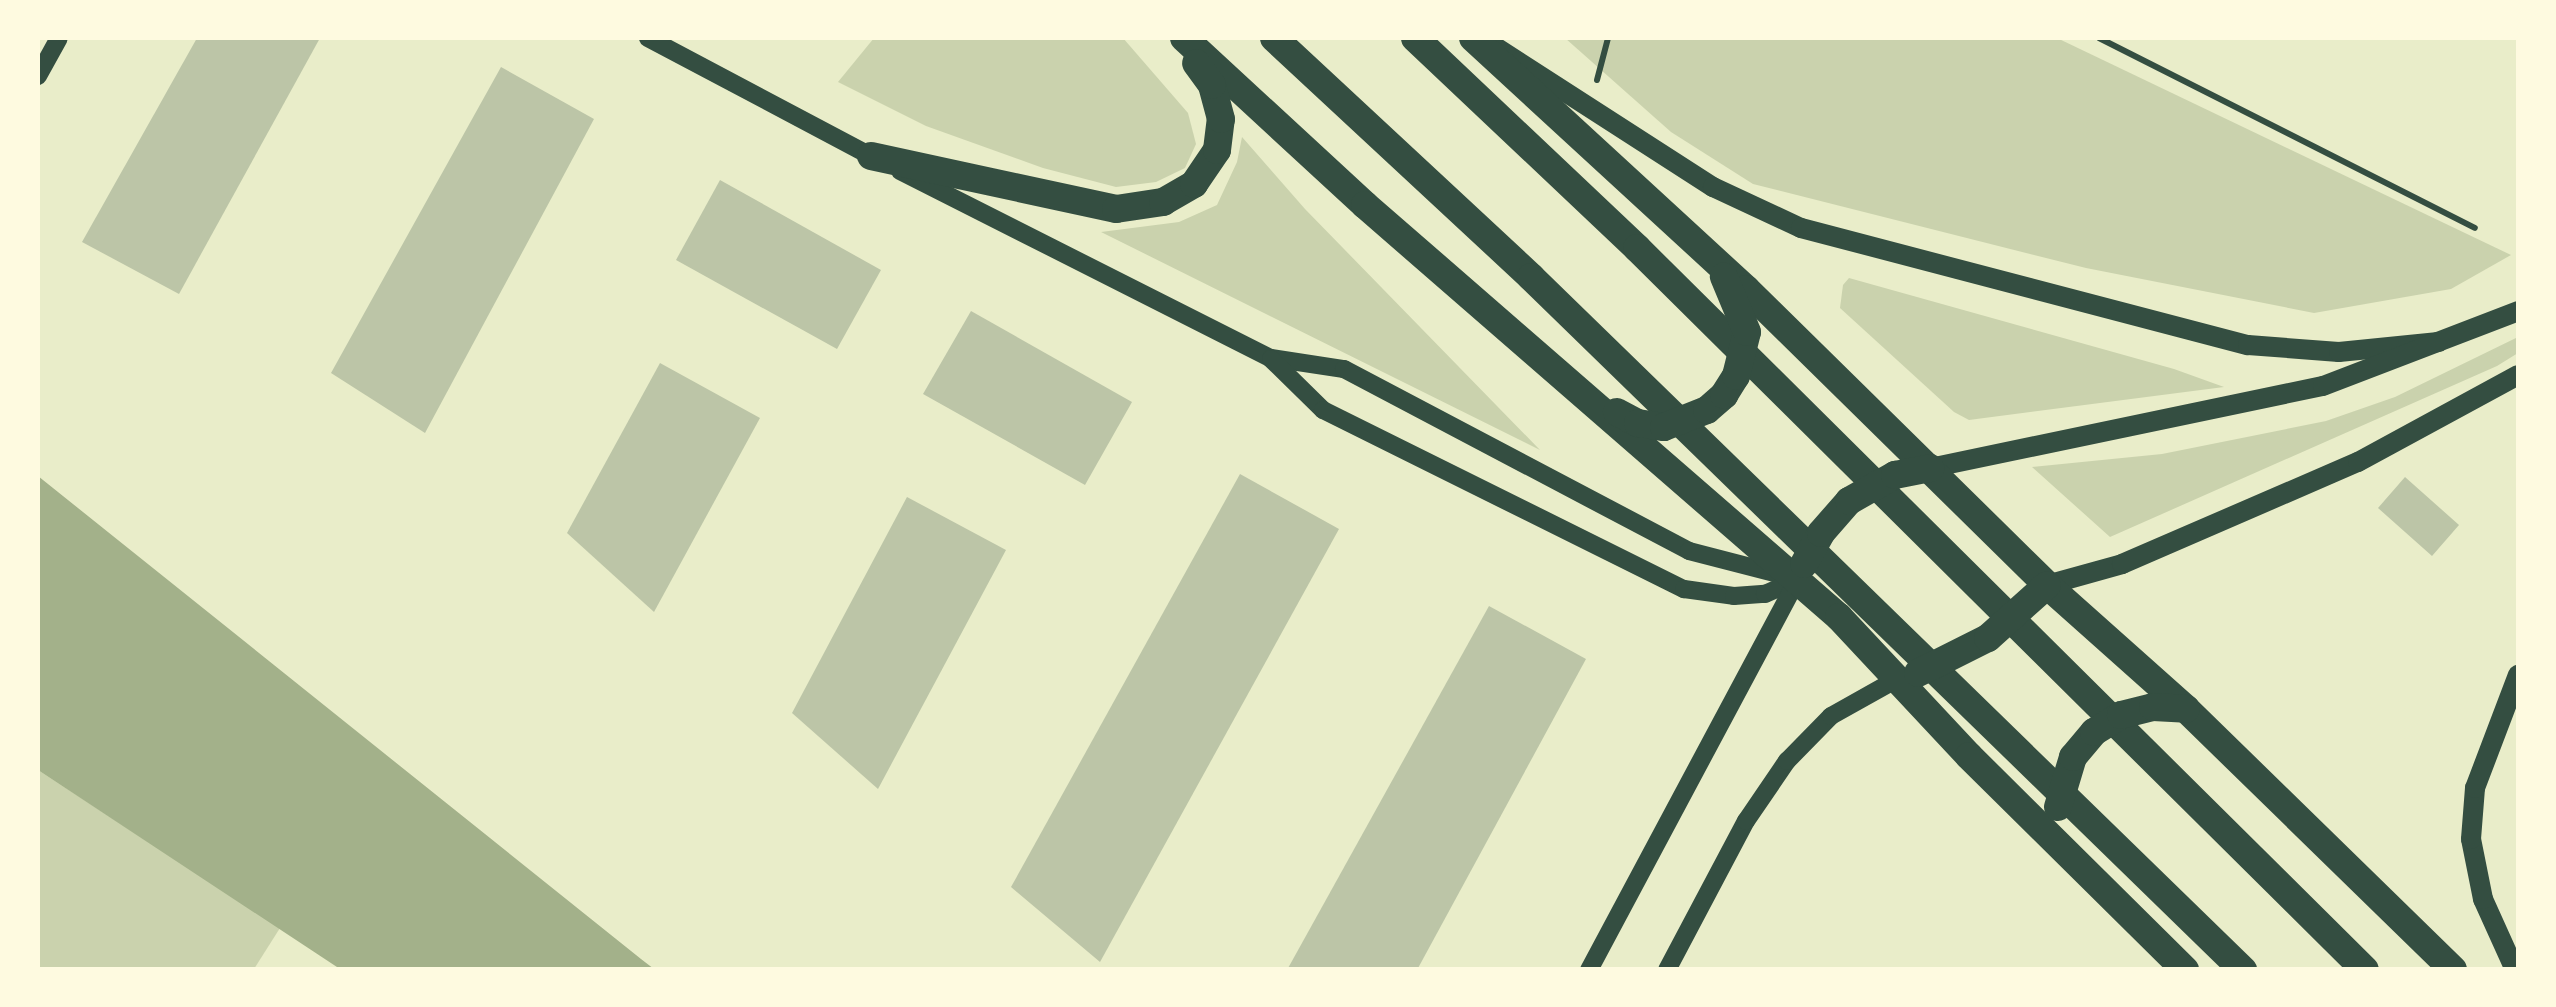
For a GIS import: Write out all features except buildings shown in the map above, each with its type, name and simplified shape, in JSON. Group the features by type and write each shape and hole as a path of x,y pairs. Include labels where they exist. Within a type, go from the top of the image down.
{"highway":[{"path":"871,156 1116,208 1163,202 1194,184 1217,150 1220,119 1212,85 1180,38"},
{"path":"1180,38 1365,206 1797,580 2185,970"},
{"path":"1274,38 1531,276 2243,970"},
{"path":"1415,38 1637,248 2365,970"},
{"path":"1476,38 1706,253 2048,585 2186,709 2454,970"},
{"path":"1589,398 1638,423 1664,427 1707,410 1724,395 1736,376 1747,332 1731,287 1706,253"},
{"path":"1797,580 1821,533 1849,501 1879,482 1930,468"},
{"path":"1897,679 1945,662 1988,638 2048,585"},
{"path":"2066,852 2058,820 2061,788 2073,757 2094,732 2121,715 2153,707 2186,709"}],"main road":[{"path":"1476,38 1590,106 1713,187 1800,228 2248,345 2339,352 2439,342"},
{"path":"1930,468 2324,386 2518,311"},
{"path":"2048,585 2122,564 2358,462 2518,375"},
{"path":"2515,970 2483,900 2470,839 2474,788 2518,675"}],"street":[{"path":"38,76 58,38"},
{"path":"648,38 871,156 1271,358 1344,370 1689,550 1797,580"},
{"path":"1271,358 1323,410 1684,589 1734,596 1764,594 1797,580"},
{"path":"1589,970 1797,580"},
{"path":"1667,970 1746,821 1786,761 1831,716 1897,679"}],"path":[{"path":"1590,106 1608,38"},
{"path":"2098,38 2475,228"}],"shaded area":[{"path":"874,38 1123,38 1188,113 1196,144 1185,168 1156,182 1116,187 1043,168 926,126 838,82"},
{"path":"1565,38 2057,38 2511,255 2451,289 2314,313 2086,268 1753,184 1671,132"},
{"path":"1242,137 1305,209 1540,450 1101,232 1179,222 1217,205 1237,162"},
{"path":"1849,278 2174,369 2224,387 1969,420 1954,412 1840,308 1843,285"},
{"path":"2518,337 2518,353 2497,366 2110,537 2032,467 2162,454 2326,421 2395,397"},
{"path":"38,476 654,969 340,969 38,770"},
{"path":"38,770 280,928 254,969 38,969"}]}
